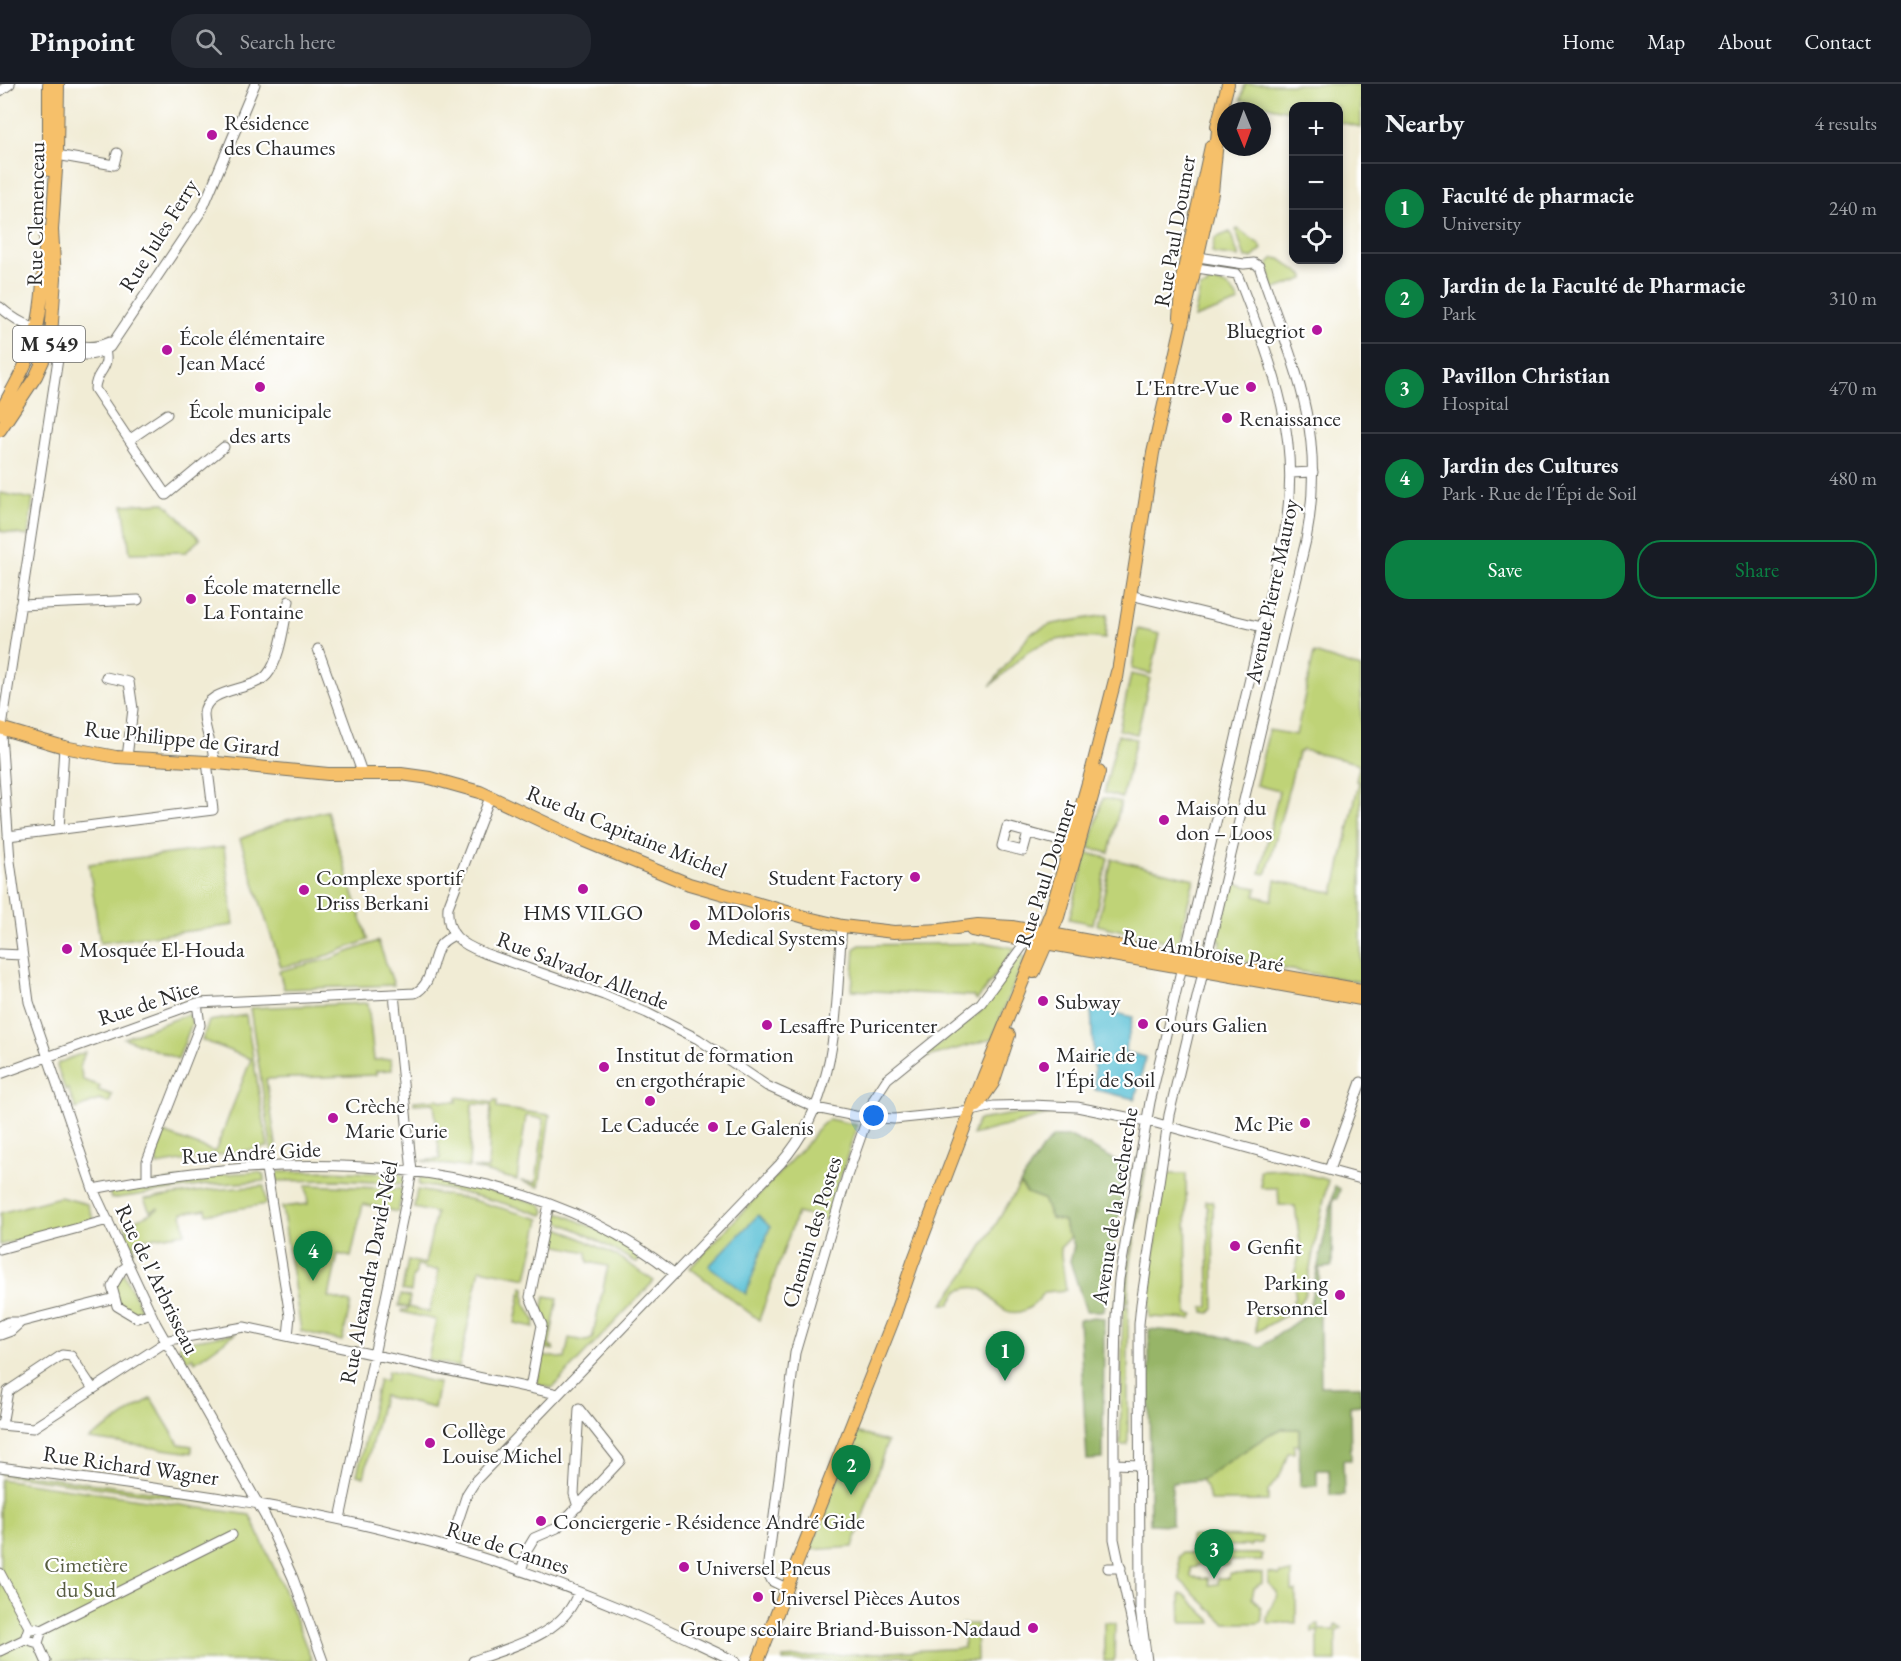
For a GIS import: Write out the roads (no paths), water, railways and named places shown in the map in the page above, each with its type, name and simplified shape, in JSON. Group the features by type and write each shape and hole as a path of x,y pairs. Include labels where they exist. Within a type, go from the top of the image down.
{"main road":[{"name":"Rue Clemenceau","path":"0,430 36,376 55,278 50,84"},
{"name":"Rue Clemenceau","path":"0,413 28,357 45,336 44,264 58,84"},
{"name":"Rue Paul Doumer","path":"1041,938 1095,788 1112,711 1153,453 1176,351 1191,262 1213,185 1219,119 1228,84"},
{"name":"Rue Paul Doumer","path":"758,1661 892,1323 913,1262 972,1111 987,1094 993,1083 1052,907 1118,672"},
{"name":"Rue Philippe de Girard","path":"1,728 64,747 127,758 363,775"},
{"name":"Rue du Capitaine Michel","path":"363,775 401,774 463,786 689,885 842,926 894,932 991,925 1041,938"},
{"name":"Rue du Capitaine Michel","path":"947,929 1041,938"},
{"name":"Rue Ambroise Paré","path":"1041,938 1182,962 1361,999"},
{"name":"Rue Ambroise Paré","path":"1204,967 1361,990"}],"street":[{"path":"0,91 10,84"},
{"name":"Rue Jules Ferry","path":"105,347 116,338 202,210 255,84"},
{"path":"53,154 114,165 117,153"},
{"name":"Avenue Pierre Mauroy","path":"1191,262 1254,263 1259,266 1304,400 1310,432 1313,472 1306,540 1204,967"},
{"name":"Avenue Pierre Mauroy","path":"1182,962 1285,530 1291,473 1287,429 1281,399 1238,274 1191,262"},
{"path":"0,308 45,336 61,351 83,354 105,347"},
{"path":"45,336 72,346"},
{"path":"61,351 72,346 105,347"},
{"path":"105,347 107,363 95,383 95,389 166,495 224,447"},
{"name":"Rue de l'Arbrisseau","path":"61,351 1,728 8,836 30,1011 93,1189 150,1313 276,1538 323,1661"},
{"path":"129,440 167,414"},
{"path":"1291,473 1313,472"},
{"path":"1130,595 1262,627"},
{"path":"20,605 138,600"},
{"path":"8,836 213,810 205,708 212,698 257,683 269,673 275,660 289,601"},
{"path":"318,649 363,775"},
{"path":"106,677 129,682 133,709 127,758"},
{"path":"59,829 64,747"},
{"path":"454,935 448,922 448,907 490,796"},
{"path":"1028,833 1071,844"},
{"path":"449,1548 472,1485 790,1153 802,1136 816,1108 830,1056 842,926"},
{"name":"Rue de Nice","path":"0,1074 197,1003 415,993 425,984 439,947 454,935"},
{"name":"Rue Salvador Allende","path":"454,935 463,944 477,951 515,966 611,997 652,1015 698,1039 767,1086 796,1101 816,1108 867,1118 907,1118 972,1111 994,1106 1052,1105 1089,1108 1167,1126 1361,1179"},
{"name":"Chemin des Postes","path":"788,1589 772,1581 767,1572 795,1353 847,1176 874,1099 887,1079 981,1003 1041,938"},
{"path":"0,954 22,956"},
{"name":"Avenue de la Recherche","path":"1140,1661 1114,1539 1116,1320 1121,1267 1146,1121 1182,962"},
{"name":"Avenue de la Recherche","path":"1147,1661 1140,1609 1139,1321 1167,1126 1204,967"},
{"name":"Rue Alexandra David-Néel","path":"340,1520 412,1172 394,994"},
{"path":"147,1180 147,1161 199,1028 200,1013 197,1003"},
{"path":"1329,1170 1361,1082"},
{"name":"Rue André Gide","path":"93,1189 187,1174 266,1168 330,1167 412,1172 479,1182 549,1204 617,1235 675,1274"},
{"path":"266,1168 290,1316 288,1335"},
{"path":"530,1388 542,1325 530,1297 549,1204"},
{"path":"0,1249 108,1220"},
{"path":"129,1265 122,1270 112,1287 117,1306 137,1318 150,1313"},
{"path":"0,1326 8,1322 21,1322 115,1298"},
{"path":"0,1335 11,1331 21,1322"},
{"path":"93,1389 71,1356 62,1355 8,1391 1,1425 33,1428 93,1389 165,1341 244,1327 558,1394"},
{"path":"521,1571 528,1548 534,1538 557,1528 578,1507 620,1461 579,1408 574,1494 578,1507"},
{"path":"1114,1464 1140,1465"},
{"name":"Rue Richard Wagner","path":"0,1467 258,1503"},
{"name":"Rue de Cannes","path":"258,1503 340,1520 449,1548 521,1571 649,1621 735,1661"},
{"path":"28,1627 42,1630 232,1535"},
{"path":"1108,1568 1121,1568"},
{"path":"0,1573 28,1627 25,1639"},
{"path":"473,1661 495,1657 551,1626 570,1607 578,1592"},
{"path":"42,1630 38,1643 46,1661"},
{"path":"0,1651 25,1639 38,1643"}],"water":[{"path":"1091,1007 1133,1017 1125,1052 1146,1057 1135,1099 1095,1090"},
{"path":"758,1215 770,1227 746,1294 709,1266"}],"place":[{"name":"Résidence des Chaumes","path":"212,135"},
{"name":"Bluegriot","path":"1317,330"},
{"name":"École élémentaire Jean Macé","path":"167,350"},
{"name":"École municipale des arts","path":"260,387"},
{"name":"L'Entre-Vue","path":"1251,387"},
{"name":"Renaissance","path":"1227,418"},
{"name":"École maternelle La Fontaine","path":"191,599"},
{"name":"Maison du don – Loos","path":"1164,820"},
{"name":"Student Factory","path":"915,877"},
{"name":"HMS VILGO","path":"583,889"},
{"name":"Complexe sportif Driss Berkani","path":"304,890"},
{"name":"MDoloris Medical Systems","path":"695,925"},
{"name":"Mosquée El-Houda","path":"67,949"},
{"name":"Subway","path":"1043,1001"},
{"name":"Cours Galien","path":"1143,1024"},
{"name":"Lesaffre Puricenter","path":"767,1025"},
{"name":"Institut de formation en ergothérapie","path":"604,1067"},
{"name":"Mairie de l'Épi de Soil","path":"1044,1067"},
{"name":"Le Caducée","path":"650,1101"},
{"name":"Crèche Marie Curie","path":"333,1118"},
{"name":"Mc Pie","path":"1305,1123"},
{"name":"Le Galenis","path":"713,1127"},
{"name":"Genfit","path":"1235,1246"},
{"name":"Jardin des Cultures","path":"313,1281"},
{"name":"Parking Personnel","path":"1340,1295"},
{"name":"Faculté de pharmacie","path":"1005,1381"},
{"name":"Collège Louise Michel","path":"430,1443"},
{"name":"Jardin de la Faculté de Pharmacie","path":"851,1495"},
{"name":"Conciergerie - Résidence André Gide","path":"541,1521"},
{"name":"Universel Pneus","path":"684,1567"},
{"name":"Pavillon Christian","path":"1214,1579"},
{"name":"Universel Pièces Autos","path":"758,1597"},
{"name":"Groupe scolaire Briand-Buisson-Nadaud","path":"1033,1628"}],"park label":[{"name":"Cimetière du Sud","path":"86,1576"}]}
